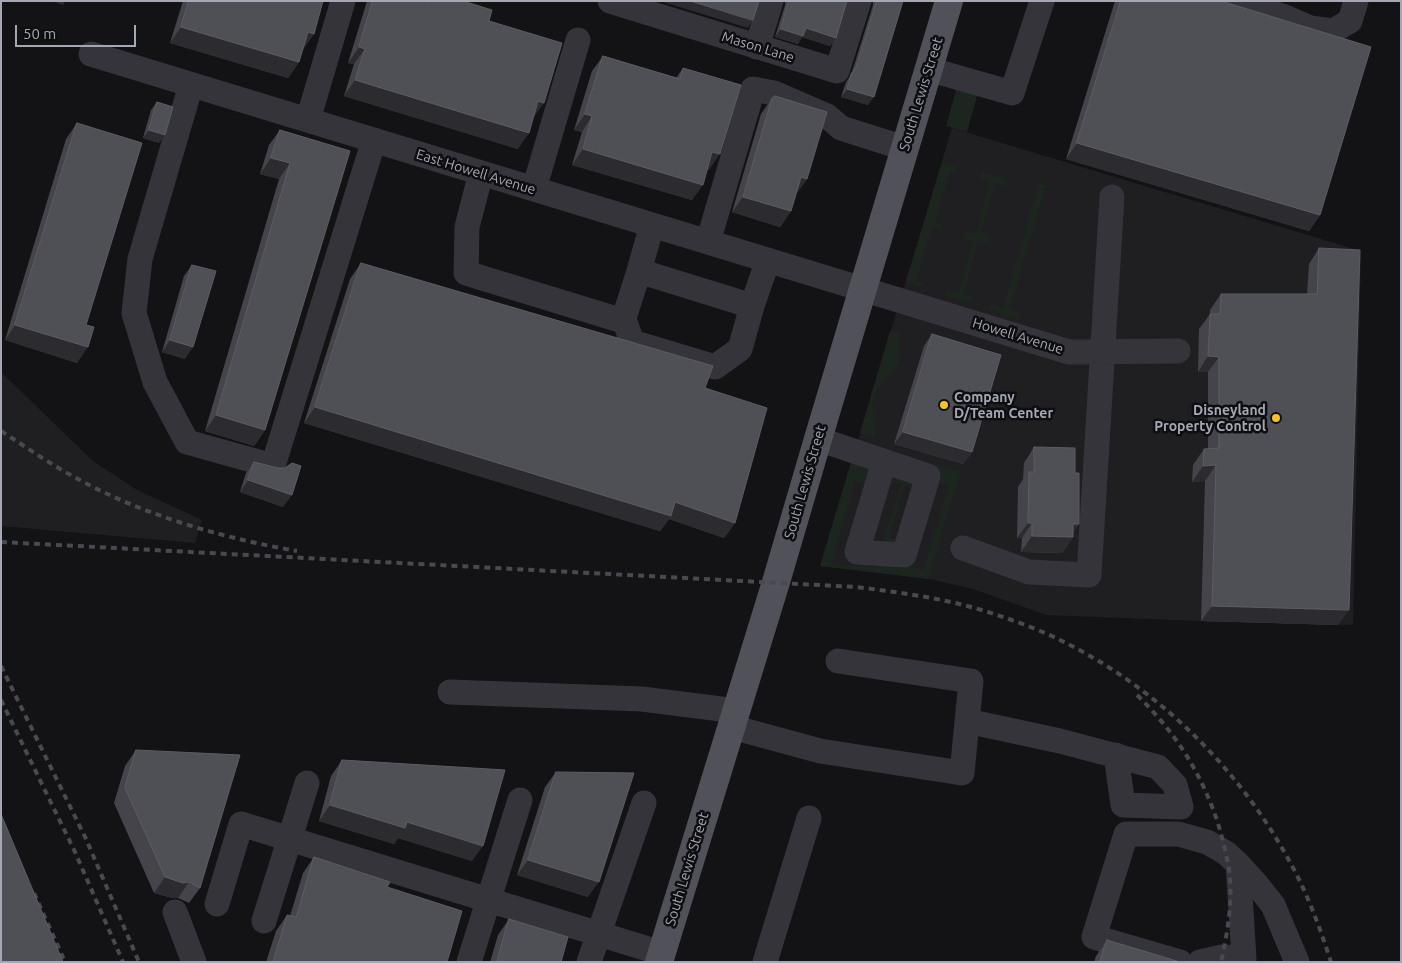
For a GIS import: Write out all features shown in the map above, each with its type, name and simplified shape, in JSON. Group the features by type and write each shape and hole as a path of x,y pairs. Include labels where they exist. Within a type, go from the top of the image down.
{"main road":[{"name":"South Lewis Street","path":"660,958 776,582 949,1"}],"street":[{"path":"308,120 343,1"},
{"name":"Mason Lane","path":"610,1 677,11 757,47 837,71 859,1"},
{"path":"757,47 771,1"},
{"path":"928,69 1012,93 1042,1"},
{"path":"1238,1 1285,17 1310,28 1333,31 1350,21 1356,1"},
{"path":"534,189 578,40"},
{"name":"East Howell Avenue","path":"91,54 862,289"},
{"path":"192,85 140,259 134,312 155,382 187,442 273,466 374,140"},
{"path":"708,242 754,89 774,93 827,116 840,128 904,148"},
{"path":"481,173 467,227 466,273 623,322 652,225"},
{"path":"963,548 1030,572 1089,575 1112,197"},
{"path":"624,318 632,342 715,367 740,349 768,260"},
{"path":"639,271 752,306"},
{"name":"Howell Avenue","path":"862,289 1068,352 1178,351"},
{"path":"818,439 884,462"},
{"path":"450,692 642,699 734,719 820,751 962,773 971,681 838,660"},
{"path":"967,721 1116,755"},
{"path":"264,921 307,784"},
{"path":"469,962 520,800"},
{"path":"590,962 644,803"},
{"path":"765,962 808,818"},
{"path":"217,904 241,824 598,934 660,958"},
{"path":"1180,962 1094,937 1126,834 1178,834 1207,842 1226,853 1257,885 1273,905 1297,962"},
{"path":"1200,962 1222,957 1244,960 1238,864"},
{"path":"176,912 194,962"}],"shaded area":[{"path":"957,87 978,93 967,132 946,126"},
{"path":"952,128 1361,251 1353,625 1046,615 973,589 925,578 820,566"},
{"path":"942,162 958,167 956,173 950,172 935,222 943,225 942,230 932,228 916,281 924,284 923,287 906,282"},
{"path":"983,172 1008,182 1007,186 995,184 981,232 991,236 991,239 987,243 978,241 964,294 974,299 972,302 968,302 945,295 946,291 949,290 958,293 973,242 963,238 963,234 965,231 976,234 990,182 980,177"},
{"path":"1039,183 1046,186 1010,309 1021,313 1019,320 1008,316 1007,319 1000,316 1001,313 991,310 989,307 991,304 1003,307"},
{"path":"890,331 900,334 900,355 896,368 880,386 873,399 872,404 876,428 874,438 860,433"},
{"path":"3,374 93,461 137,490 202,520 195,543 1,526 1,376"},
{"path":"851,462 870,468 865,484 855,481 831,565 908,566 923,570 949,487 936,483 940,470 934,467 935,463 961,471 928,579 820,566"},
{"path":"893,476 916,483 915,488 905,485 889,537 899,540 897,548 883,543 901,484 892,481"}],"building":[{"path":"189,1 323,1 314,34 308,32 299,62 181,27"},
{"path":"373,1 424,1 428,3 429,1 463,1 492,10 489,21 562,43 544,103 538,101 529,133 355,80 365,49 359,47"},
{"path":"691,1 759,1 753,20"},
{"path":"789,1 847,1 836,38 806,28 803,36 781,29"},
{"path":"877,1 903,1 874,97 847,89"},
{"path":"1121,1 1221,1 1371,47 1320,215 1077,143"},
{"path":"603,56 680,79 683,68 741,85 720,154 712,152 703,185 583,149 592,116 585,114"},
{"path":"775,96 827,112 807,179 801,177 791,211 743,197 772,98"},
{"path":"157,102 173,107 165,135 149,130"},
{"path":"77,123 142,143 86,325 94,327 88,347 15,325"},
{"path":"280,130 350,151 265,430 216,415 290,163 271,158"},
{"name":"Disneyland Property Control","path":"1319,248 1360,250 1349,610 1212,606 1216,465 1203,466 1204,449 1219,448 1219,357 1208,356 1210,314 1220,314 1221,294 1317,294"},
{"path":"361,263 713,366 705,388 767,408 735,523 675,502 671,516 315,407"},
{"path":"192,265 216,271 193,347 170,340"},
{"name":"Company D/Team Center","path":"932,334 1001,355 972,452 903,432"},
{"path":"1034,447 1075,448 1075,473 1079,473 1079,524 1073,524 1073,537 1032,536 1032,523 1028,523 1029,472 1034,472"},
{"path":"254,462 278,468 285,468 292,463 301,466 292,495 248,480"},
{"path":"136,750 240,755 200,888 189,882 183,883 165,877 125,788"},
{"path":"342,760 505,770 483,846 407,822 405,828 330,805"},
{"path":"556,772 634,773 599,882 528,860"},
{"path":"1,814 63,962 1,962"},
{"path":"314,857 390,882 387,887 462,911 447,962 273,962 287,915 296,917"},
{"path":"509,919 568,937 561,962 497,962"},
{"path":"1107,940 1180,962 1100,962"}],"railway":[{"path":"1,431 66,473 128,503 183,524 269,546 297,551"},
{"path":"1,542 856,587 927,597 980,609 1045,633 1096,659 1130,681 1193,734 1247,796 1270,829 1303,888 1331,962"},
{"path":"1,666 86,839 139,962"},
{"path":"1137,695 1165,725 1188,757 1206,792 1220,830 1230,879 1228,921 1221,962"},
{"path":"1,700 75,852 123,962"},
{"path":"34,893 65,962"}],"place":[{"name":"Company D/Team Center","path":"944,405"},
{"name":"Disneyland Property Control","path":"1276,418"}]}
